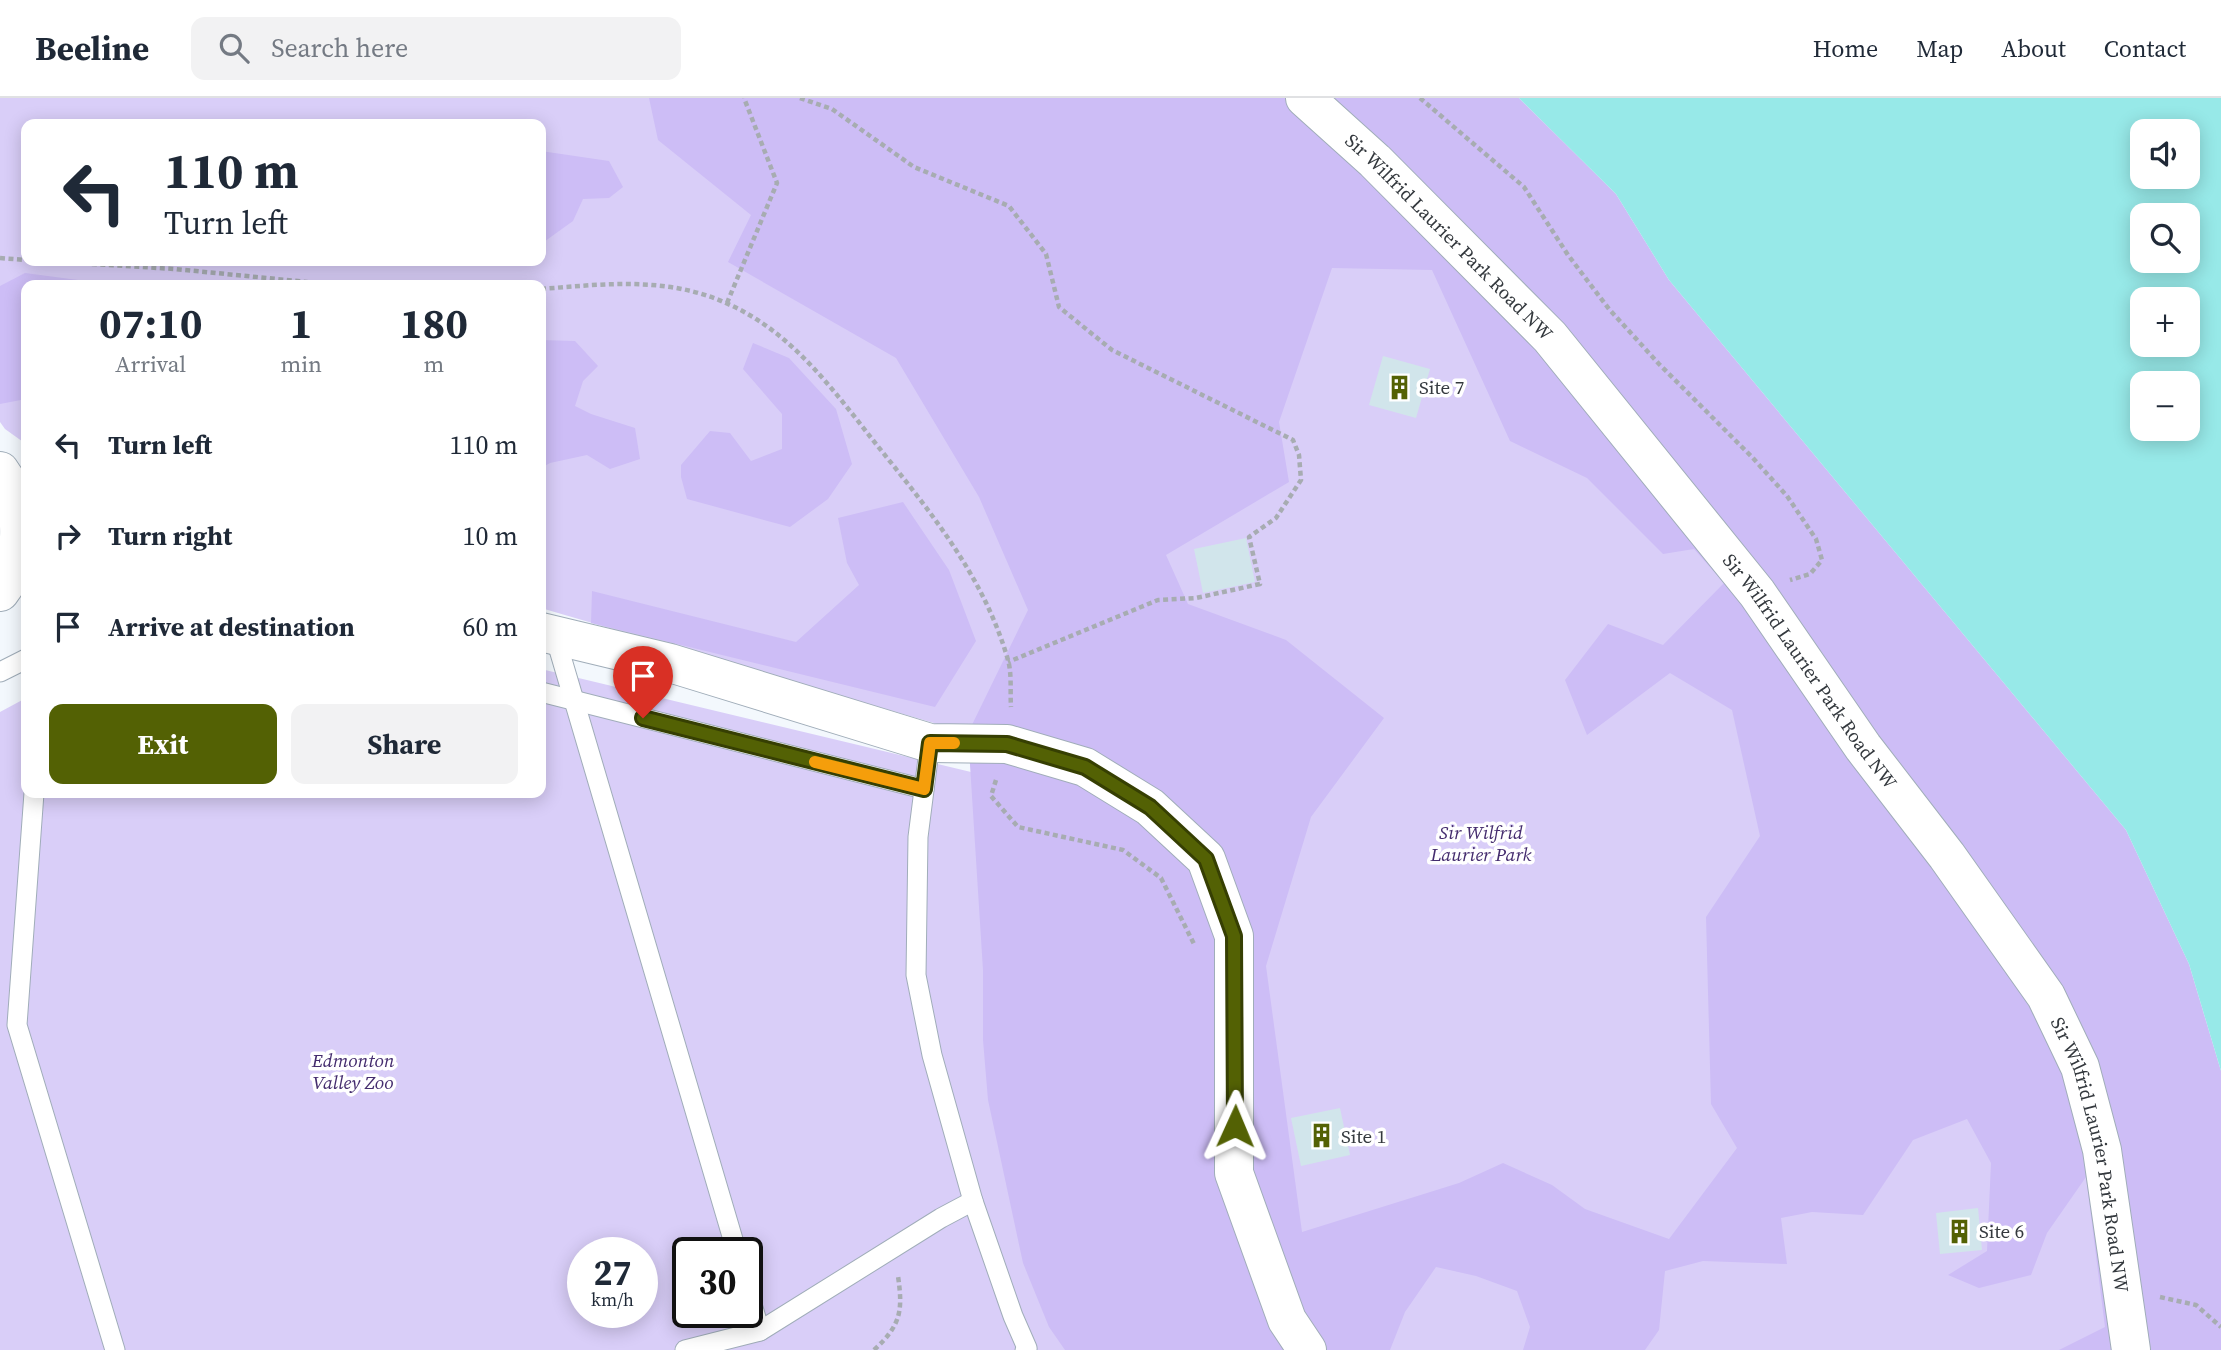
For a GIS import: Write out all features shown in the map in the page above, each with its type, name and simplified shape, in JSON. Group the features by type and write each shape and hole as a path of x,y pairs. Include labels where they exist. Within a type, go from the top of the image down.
{"street":[{"name":"Sir Wilfrid Laurier Park Road NW","path":"1305,98 1375,161 1550,337 1757,593 1863,747 1947,856 2046,996 2080,1067 2102,1150 2131,1350"},
{"path":"11,480 19,515 18,551 11,584"},
{"path":"548,634 670,663 930,743 1007,744 1085,767 1150,807 1206,859 1234,936 1234,1173 1287,1320 1307,1350"}],"lane":[{"path":"548,634 574,699 732,1237"},
{"path":"0,672 21,662"},
{"path":"546,693 924,789"},
{"path":"930,743 918,837 916,975 932,1055 973,1201 1027,1349"},
{"path":"34,798 17,1025 115,1350"},
{"path":"685,1350 760,1331 940,1218 973,1201"}],"path":[{"path":"727,303 778,183 744,98"},
{"path":"800,98 832,109 914,167 1009,206 1046,254 1059,307 1112,350 1293,440 1299,455 1301,480 1276,518 1249,537 1260,584 1196,598 1158,600 1008,662"},
{"path":"0,258 21,260"},
{"path":"125,266 287,280"},
{"path":"546,289 623,282 659,284 694,291 727,303 760,320 816,369 938,521 972,573 1008,662 1011,712 1007,744 991,796 1018,827 1123,850 1161,878 1195,947"},
{"path":"874,1350 894,1329 899,1319 900,1294 894,1248"},
{"path":"2159,1309 2157,1296 2196,1305 2221,1327"}],"green space":[{"name":"Sir Wilfrid Laurier Park","path":"0,98 1519,98 2221,1071 2221,1350 0,1350 0,712 21,701 21,798 546,798 546,670 971,772 968,733 546,609 546,280 21,280 21,440 0,422"}],"shaded area":[{"path":"649,98 1519,98 1616,194 1669,280 2126,830 2189,964 2221,1071 2221,1350 2059,1350 2105,1327 2086,1177 2047,1233 2031,1275 1979,1288 1948,1275 1987,1251 1991,1163 1967,1119 1913,1140 1863,1215 1812,1212 1781,1218 1787,1264 1703,1261 1665,1271 1659,1330 1645,1350 1523,1350 1530,1327 1517,1291 1476,1276 1436,1267 1405,1312 1390,1350 1065,1350 1049,1327 1023,1263 988,1100 983,1040 983,970 968,733 1028,610 979,497 896,358 728,262 751,215 658,140","holes":["1332,268 1432,270 1510,441 1587,478 1663,554 1694,549 1724,583 1663,645 1608,624 1565,680 1587,735 1670,673 1732,710 1760,836 1706,917 1711,1104 1737,1148 1669,1239 1585,1209 1552,1185 1503,1163 1459,1183 1302,1232 1266,966 1311,817 1384,718 1286,640 1188,604 1166,555 1289,482 1279,422"]},
{"path":"546,152 609,161 623,187 609,198 583,199 573,221 546,240"},
{"path":"25,273 78,280 21,280 21,400 0,404 0,286"},
{"path":"546,340 575,341 598,366 583,381 575,406 635,428 640,459 610,469 587,455 546,465"},
{"path":"753,343 789,358 836,409 852,464 828,499 790,527 687,499 681,477 681,465 710,431 730,433 751,461 782,449 782,414 743,369"},
{"path":"903,502 949,570 976,641 935,707 591,623 592,591 796,642 859,585 847,563 838,518"}],"water":[{"path":"1519,98 2221,98 2221,1071 2189,964 2126,830 1669,280 1616,194"}],"building":[{"name":"Site 7","path":"1383,356 1430,369 1416,418 1369,405"},
{"path":"1246,538 1255,582 1203,593 1194,549"},
{"name":"Site 1","path":"1340,1108 1350,1155 1301,1166 1291,1118"},
{"name":"Site 6","path":"1978,1208 1982,1250 1940,1254 1936,1213"}],"slow traffic":[{"path":"815,762 924,789 930,743 954,743"}],"place":[{"name":"Site 7","path":"1399,387"},
{"name":"Site 1","path":"1321,1136"},
{"name":"Site 6","path":"1959,1231"}],"route":[{"path":"643,718 924,789 930,743 1007,744 1085,767 1150,807 1206,859 1234,936 1235,1126"}],"park label":[{"name":"Edmonton Valley Zoo","path":"353,1071"}]}
